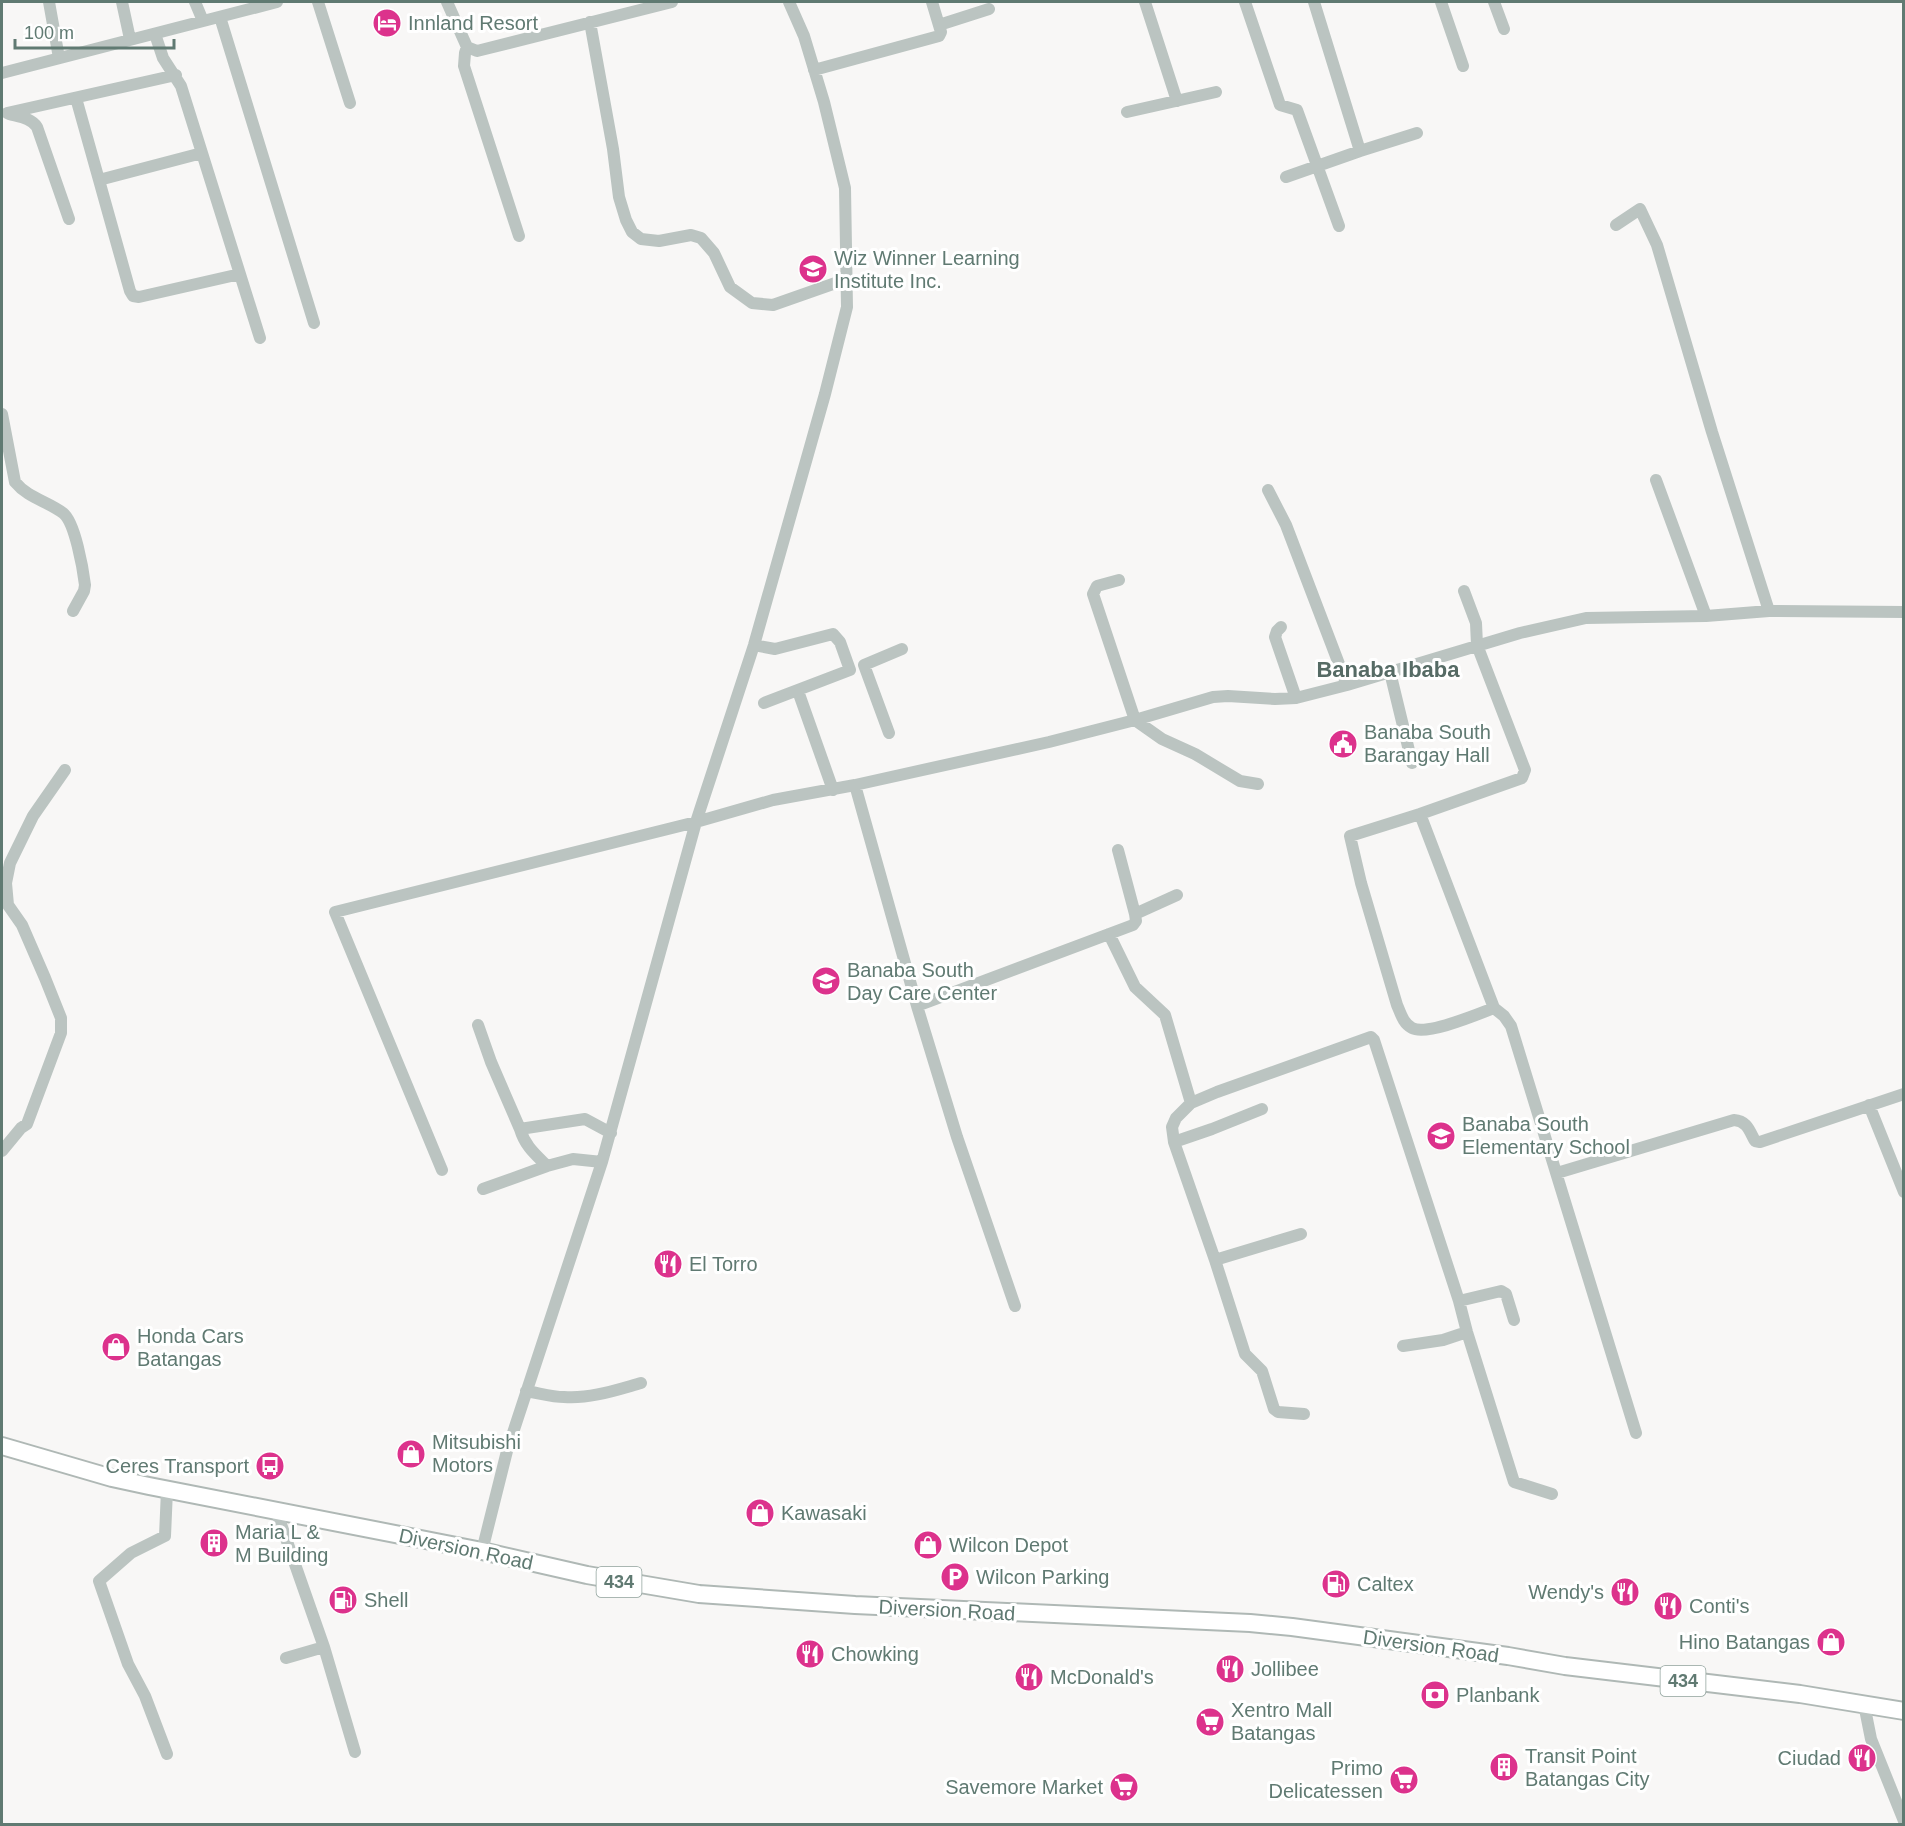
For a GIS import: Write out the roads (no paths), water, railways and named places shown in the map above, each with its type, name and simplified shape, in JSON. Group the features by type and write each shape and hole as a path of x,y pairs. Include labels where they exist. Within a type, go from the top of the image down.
{"highway":[{"name":"Diversion Road","path":"2,1446 112,1478 167,1490 482,1551 587,1575 699,1594 855,1605 1260,1624 1687,1682 1800,1694 1904,1711"}],"street":[{"path":"49,2 59,58"},
{"path":"122,2 130,39"},
{"path":"195,2 203,21"},
{"path":"2,73 220,17 253,5 277,2"},
{"path":"318,2 351,103"},
{"path":"447,2 467,47 464,66 519,236"},
{"path":"467,47 477,51 672,2"},
{"path":"482,1551 507,1451 611,1133 696,822 754,645 825,394 847,307 845,189 804,36 789,2"},
{"path":"814,70 935,37 941,32 932,2"},
{"path":"1145,2 1177,101"},
{"path":"1245,2 1280,105 1298,110 1339,226"},
{"path":"1314,2 1360,151"},
{"path":"1441,2 1463,66"},
{"path":"1494,2 1504,29"},
{"path":"939,25 989,9"},
{"path":"220,17 314,323"},
{"path":"590,22 613,149 619,197 632,232 641,239 659,241 691,235 701,238 714,253 730,287 753,303 773,305 848,279"},
{"path":"155,34 163,58 182,86 260,338"},
{"path":"4,111 76,98 176,75"},
{"path":"1127,112 1216,92"},
{"path":"76,98 133,296 139,297 240,274"},
{"path":"4,111 26,118 37,127 69,219"},
{"path":"1286,177 1417,133"},
{"path":"99,180 202,153"},
{"path":"1616,225 1640,209 1657,245 1768,611"},
{"path":"2,414 15,483 23,491 63,513 70,525 85,585 73,611"},
{"path":"1656,480 1706,616"},
{"path":"1268,490 1286,525 1347,685"},
{"path":"1119,580 1097,586 1093,594 1135,720 1162,739 1195,754 1240,781 1258,784"},
{"path":"1464,591 1476,623 1478,645 1525,770 1524,775 1420,814 1350,836 1361,883 1397,1005 1404,1021 1414,1029 1426,1029 1456,1023 1494,1008"},
{"path":"442,1170 336,912 696,822 773,800 833,790 1049,742 1213,697 1296,698 1520,633 1586,618 1706,616 1768,611 1904,612"},
{"path":"1281,627 1275,636 1296,698"},
{"path":"754,645 775,649 833,634 840,642 850,670"},
{"path":"764,703 902,649"},
{"path":"864,665 890,733"},
{"path":"1390,672 1412,763"},
{"path":"798,691 833,790"},
{"path":"2,1134 27,1124 61,1033 61,1018 22,925 8,905 6,883 10,863 33,816 65,770"},
{"path":"855,785 917,1006 957,1137 1015,1306"},
{"path":"1420,814 1494,1008 1504,1016 1510,1026 1636,1433"},
{"path":"917,1006 1133,925 1136,921 1135,914 1118,850"},
{"path":"1135,914 1177,895"},
{"path":"1109,934 1135,987 1165,1014 1191,1103"},
{"path":"478,1025 523,1140 547,1166"},
{"path":"1304,1414 1278,1412 1274,1409 1262,1371 1245,1354 1174,1142 1172,1127 1176,1118 1191,1103 1371,1037 1374,1040 1459,1301 1514,1482 1552,1494"},
{"path":"1557,1173 1734,1120 1742,1120 1755,1141 1760,1142 1904,1094"},
{"path":"1869,1105 1904,1192"},
{"path":"1174,1142 1262,1109"},
{"path":"520,1129 585,1119 611,1133"},
{"path":"2,1151 21,1128"},
{"path":"483,1189 573,1159 602,1162"},
{"path":"1215,1260 1301,1234"},
{"path":"1459,1301 1504,1292 1514,1320"},
{"path":"1403,1347 1443,1340 1467,1332"},
{"path":"526,1391 564,1398 603,1394 641,1383"},
{"path":"167,1490 165,1536 131,1553 99,1581 128,1664 145,1696 167,1755"},
{"path":"276,1510 324,1647 355,1752"},
{"path":"286,1658 324,1647"},
{"path":"1864,1704 1871,1739 1904,1821"}],"place":[{"name":"Innland Resort","path":"387,23"},
{"name":"Wiz Winner Learning Institute Inc.","path":"813,269"},
{"name":"Banaba South Barangay Hall","path":"1343,744"},
{"name":"Banaba South Day Care Center","path":"826,981"},
{"name":"Banaba South Elementary School","path":"1441,1136"},
{"name":"El Torro","path":"668,1264"},
{"name":"Honda Cars Batangas","path":"116,1347"},
{"name":"Mitsubishi Motors","path":"411,1454"},
{"name":"Ceres Transport","path":"270,1466"},
{"name":"Kawasaki","path":"760,1513"},
{"name":"Maria L & M Building","path":"214,1543"},
{"name":"Wilcon Depot","path":"928,1545"},
{"name":"Wilcon Parking","path":"955,1577"},
{"name":"Caltex","path":"1336,1584"},
{"name":"Wendy's","path":"1625,1592"},
{"name":"Shell","path":"343,1600"},
{"name":"Conti's","path":"1668,1606"},
{"name":"Hino Batangas","path":"1831,1642"},
{"name":"Chowking","path":"810,1654"},
{"name":"Jollibee","path":"1230,1669"},
{"name":"McDonald's","path":"1029,1677"},
{"name":"Planbank","path":"1435,1695"},
{"name":"Xentro Mall Batangas","path":"1210,1722"},
{"name":"Ciudad","path":"1862,1758"},
{"name":"Transit Point Batangas City","path":"1504,1767"},
{"name":"Primo Delicatessen","path":"1404,1780"},
{"name":"Savemore Market","path":"1124,1787"}],"district":[{"name":"Banaba Ibaba","path":"1388,669"}]}
